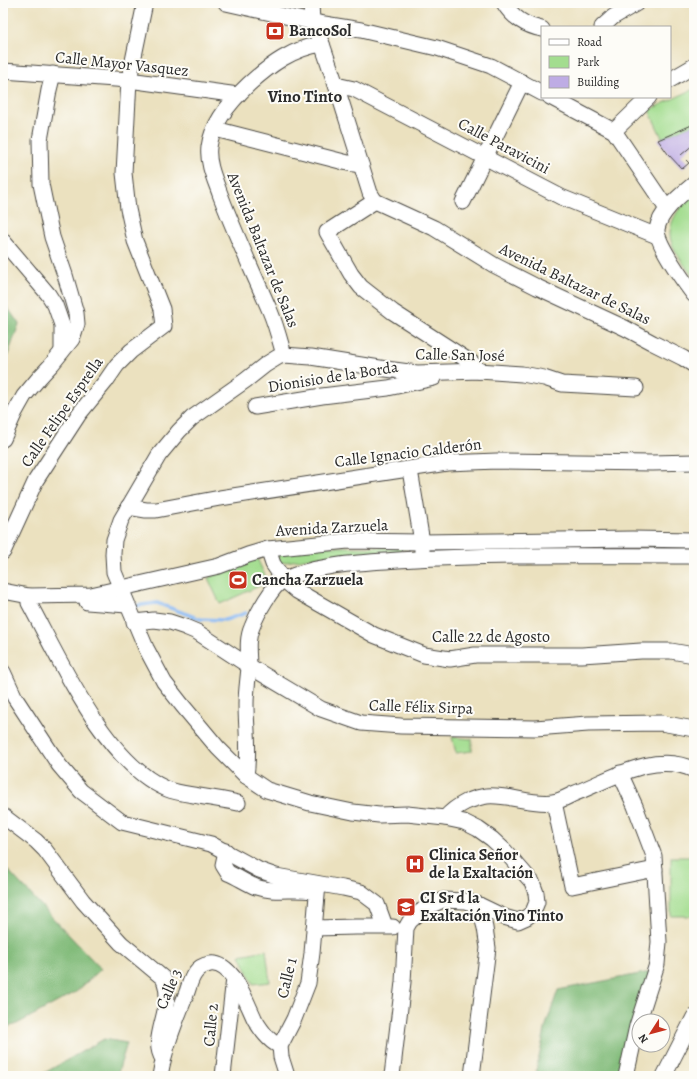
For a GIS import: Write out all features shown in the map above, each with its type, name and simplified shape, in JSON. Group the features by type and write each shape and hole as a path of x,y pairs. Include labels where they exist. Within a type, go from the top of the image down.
{"street":[{"name":"Calle Felipe Esprella","path":"3,552 36,480 79,414 117,365 131,351 164,326 162,309 135,241 128,209 124,173 129,80 145,3"},
{"path":"226,3 312,22 361,30 437,48 491,66 541,92"},
{"path":"311,3 312,22 322,44 336,85 370,193 376,201 327,232 351,274 361,287 393,312 472,363 479,371"},
{"path":"504,3 514,15 523,22 531,27 541,29"},
{"path":"603,26 613,17 637,3"},
{"name":"Avenida Baltazar de Salas","path":"284,355 271,313 234,231 211,168 209,146 215,129 222,116 238,95 268,67 288,56 314,45 322,44"},
{"path":"671,79 694,66"},
{"name":"Calle Mayor Vasquez","path":"3,71 129,80 238,95"},
{"path":"3,439 9,411 24,396 72,339 77,324 76,313 52,237 41,184 40,140 48,90 53,74"},
{"path":"463,202 522,82"},
{"name":"Calle Paravicini","path":"336,85 354,89 561,197 657,236"},
{"path":"614,131 648,98"},
{"path":"557,99 614,131 667,210"},
{"path":"215,129 361,165"},
{"path":"694,184 667,210 660,221 657,236 671,261 694,295"},
{"name":"Avenida Baltazar de Salas","path":"376,201 434,228 494,265 625,328 694,365"},
{"path":"3,241 48,294 55,305 62,325 62,351"},
{"path":"284,355 265,365 192,418 179,431 159,456 121,520 114,540 114,572 134,622 164,682 210,738 246,776 267,790 310,803 353,812 379,815 407,814 445,818 464,822 478,829 492,839 517,863 532,882 536,893 537,902 533,912 527,918 518,921 464,900 443,900 435,903 421,911 410,921 406,928 392,1076"},
{"name":"Calle San José","path":"284,355 311,357 386,369 417,372 437,373 479,371 522,374 544,378 562,384 636,388"},
{"name":"Dionisio de la Borda","path":"255,407 322,396 388,388 431,379 436,376 437,373"},
{"name":"Calle Ignacio Calderón","path":"128,507 156,510 325,481 410,470 447,463 694,462"},
{"path":"410,470 422,542 422,559"},
{"name":"Avenida Zarzuela","path":"3,591 29,600 102,594 120,588 219,566 268,549 348,541 422,542 632,539 694,540"},
{"name":"Calle 22 de Agosto","path":"268,549 273,564 284,580 297,591 374,635 410,651 433,657 450,659 475,656 582,655 641,650 671,651 694,655"},
{"path":"246,776 249,759 246,704 249,666 248,645 251,629 275,587 284,580 312,571 336,566 422,559 583,555 694,556"},
{"path":"3,598 96,601 127,606"},
{"path":"29,600 79,695 101,729 118,751 135,769 155,784 168,790 238,803"},
{"name":"Calle Félix Sirpa","path":"134,622 154,620 170,622 186,627 197,632 249,666 321,709 361,723 400,726 535,728 588,724 661,723 694,729"},
{"path":"3,672 15,698 55,759 80,791 122,822 211,844 226,851 223,865 228,873 256,887 270,889 343,888 361,892 378,904 385,926"},
{"path":"445,818 452,810 459,806 478,798 488,796 527,801 554,802 620,773 655,764 677,765 694,770"},
{"path":"620,773 654,856 659,942 657,964 637,1026 626,1076"},
{"path":"554,802 572,886 655,869"},
{"path":"4,815 45,850 83,901 121,943 163,978 168,993 158,1049 163,1060"},
{"name":"Calle 1","path":"280,1046 294,1019 308,983 317,888"},
{"path":"472,1076 488,948 479,905"},
{"path":"314,928 385,926 406,928"},
{"name":"Calle 3","path":"160,1076 163,1060 178,1014 194,974 199,968 206,964 215,963 225,969 234,978 256,1021 273,1043 280,1046"},
{"name":"Calle 2","path":"223,1076 234,978"},
{"path":"664,1076 694,1017"},
{"path":"280,1046 281,1057 287,1076"}],"green space":[{"path":"694,89 694,124 662,138 649,110"},
{"path":"694,194 694,278 675,251 670,234 676,214 684,203"},
{"path":"3,301 19,324 6,360 3,362"},
{"path":"294,546 408,548 398,551 329,555 280,563 276,552"},
{"name":"Cancha Zarzuela","path":"256,556 268,582 220,604 208,578"},
{"path":"452,737 472,739 472,751 456,753"},
{"path":"671,857 694,857 694,916 671,916"},
{"path":"3,865 101,969 76,992 15,1025 3,1027"},
{"path":"266,950 270,982 253,984 240,955"},
{"path":"650,972 638,1013 631,1013 631,1036 619,1076 535,1076 546,1025 558,990"},
{"path":"104,1039 127,1043 117,1076 39,1076"}],"building":[{"path":"694,124 694,144 681,155 689,163 682,169 668,154 658,140"}],"waterway":[{"path":"134,606 157,603 200,619 225,620 246,613"}],"place":[{"name":"BancoSol","path":"275,31"},
{"name":"Cancha Zarzuela","path":"238,580"},
{"name":"Clinica Señor de la Exaltación","path":"415,864"},
{"name":"CI Sr d la Exaltación Vino Tinto","path":"406,907"}],"district":[{"name":"Vino Tinto","path":"305,96"}]}
